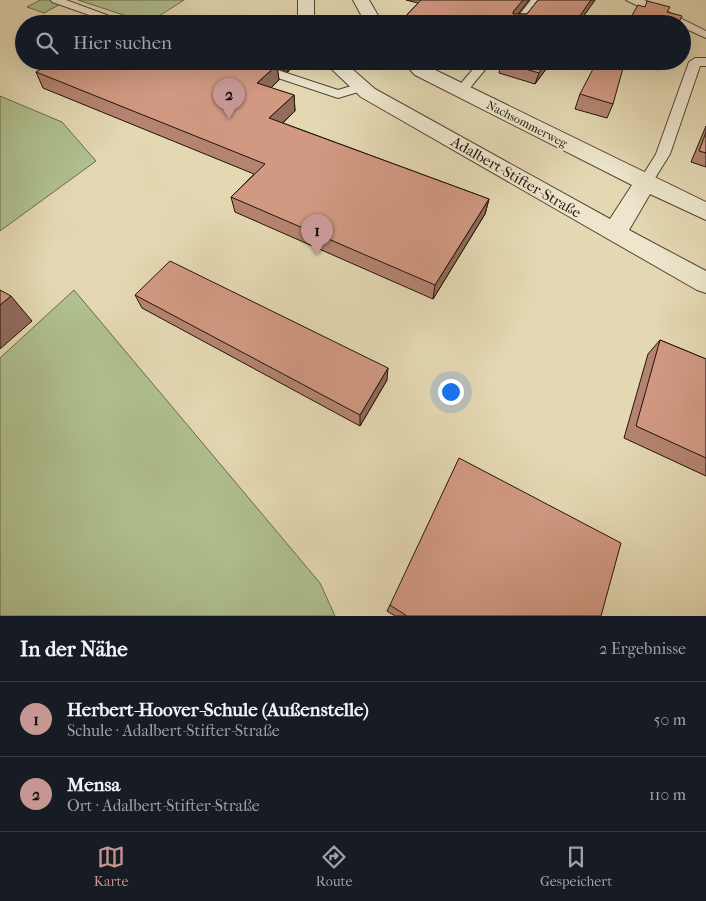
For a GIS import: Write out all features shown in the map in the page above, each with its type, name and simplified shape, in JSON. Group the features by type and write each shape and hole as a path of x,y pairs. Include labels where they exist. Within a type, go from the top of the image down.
{"street":[{"path":"306,0 306,15"},
{"path":"361,0 370,15"},
{"name":"Adalbert-Stifter-Straße","path":"342,70 368,93 706,283"},
{"name":"Nachsommerweg","path":"421,70 706,212"},
{"path":"614,233 645,183"}],"lane":[{"path":"56,0 100,15"},
{"path":"524,15 536,0"},
{"path":"631,0 640,2 666,15"},
{"path":"691,28 706,35"},
{"path":"645,183 663,154 695,62 706,62"},
{"path":"265,70 338,94 361,86"},
{"path":"462,91 479,70"}],"green space":[{"path":"40,0 68,0 44,13 27,7"},
{"path":"78,0 184,0 161,15 124,15"},
{"path":"0,96 62,122 96,161 0,231"},
{"path":"74,290 320,583 335,616 0,616 0,358"}],"building":[{"path":"421,0 523,0 513,14 527,14 538,0 591,0 580,15 407,15"},
{"path":"647,1 670,7 667,12 678,15 632,15 638,5 645,7"},
{"path":"39,70 271,70 257,83 294,95 269,118 489,199 435,285 231,197 265,164 36,72"},
{"path":"529,70 541,70 539,73"},
{"path":"592,70 622,70 613,104 580,94"},
{"path":"706,132 706,153 699,151"},
{"path":"170,261 388,368 360,415 135,295"},
{"path":"0,290 11,296 0,305"},
{"path":"660,340 706,359 706,458 636,426"},
{"path":"459,458 621,543 601,616 407,616 390,605"}],"place":[{"name":"Mensa","path":"229,119"},
{"name":"Herbert-Hoover-Schule (Außenstelle)","path":"317,255"}]}
